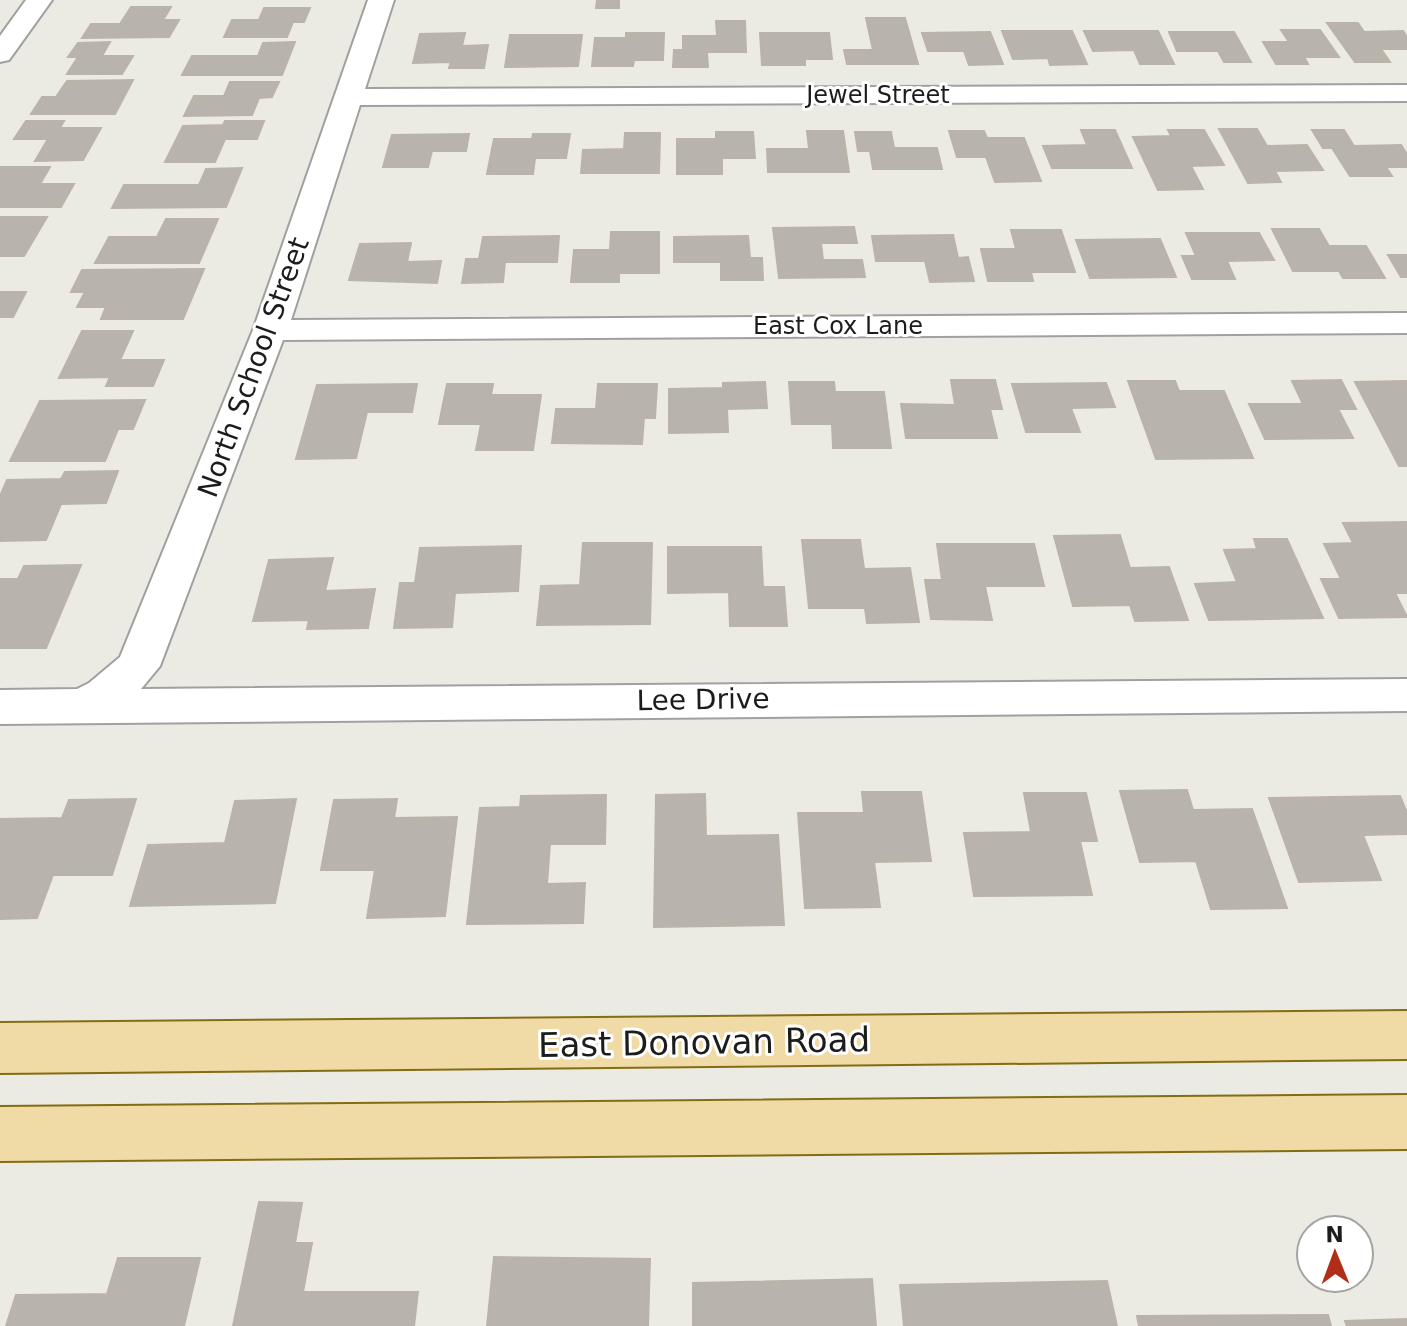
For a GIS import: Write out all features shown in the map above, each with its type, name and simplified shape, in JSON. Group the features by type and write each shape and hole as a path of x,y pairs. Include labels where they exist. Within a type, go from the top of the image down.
{"main road":[{"name":"East Donovan Road","path":"0,1048 1407,1035"},
{"path":"0,1134 1407,1122"}],"street":[{"path":"0,54 39,0"},
{"name":"North School Street","path":"83,706 105,695 138,666 270,330 381,0"},
{"name":"Jewel Street","path":"349,97 1407,93"},
{"name":"East Cox Lane","path":"270,330 1407,323"},
{"name":"Lee Drive","path":"0,707 1407,695"}],"building":[{"path":"597,0 619,0 619,8 596,8"},
{"path":"131,7 171,7 163,20 179,20 169,37 82,38 91,24 120,24"},
{"path":"264,8 310,8 304,22 293,22 287,37 224,37 232,20 259,20"},
{"path":"866,18 905,18 918,64 847,64 844,50 873,50"},
{"path":"716,21 745,21 746,52 707,52 708,67 673,67 674,50 683,50 683,36 717,36"},
{"path":"1327,23 1358,23 1364,32 1403,31 1407,37 1407,49 1381,49 1390,62 1355,62"},
{"path":"1281,30 1320,30 1339,57 1304,57 1308,64 1276,64 1263,42 1289,42"},
{"path":"1002,31 1072,31 1087,64 1050,65 1048,58 1013,59"},
{"path":"1084,31 1158,31 1174,64 1140,64 1134,50 1093,51"},
{"path":"990,32 1003,64 969,65 964,51 928,51 922,33"},
{"path":"1169,32 1234,32 1251,62 1224,62 1218,51 1177,51"},
{"path":"465,33 462,46 488,45 484,68 449,68 451,62 413,63 420,34"},
{"path":"626,33 664,33 663,60 634,60 633,66 592,66 595,38 626,38"},
{"path":"760,33 829,33 832,59 805,59 805,65 762,65"},
{"path":"510,35 582,35 578,66 505,67"},
{"path":"110,42 102,56 133,56 122,74 67,74 78,57 68,57 78,43"},
{"path":"295,42 282,75 182,75 192,56 258,56 263,43"},
{"path":"133,80 115,114 31,114 42,97 56,97 67,81"},
{"path":"230,82 279,82 272,97 259,98 252,115 184,116 194,96 224,96"},
{"path":"26,121 64,121 60,128 101,128 83,160 35,161 48,139 14,139"},
{"path":"225,121 264,121 257,139 225,139 215,162 165,162 183,126 223,125"},
{"path":"1219,129 1257,129 1267,146 1307,145 1323,170 1275,171 1281,182 1248,183"},
{"path":"1081,130 1115,130 1132,168 1052,168 1043,146 1087,145"},
{"path":"1168,130 1204,130 1224,165 1191,166 1203,189 1158,190 1133,137 1171,136"},
{"path":"1312,130 1344,130 1354,146 1401,145 1407,154 1407,167 1386,167 1392,176 1350,176 1332,148 1323,148"},
{"path":"807,131 843,131 849,172 768,172 767,149 809,149"},
{"path":"949,131 984,131 987,138 1024,138 1041,181 995,182 986,157 957,157"},
{"path":"716,132 753,132 755,158 722,158 722,174 677,174 677,139 716,139"},
{"path":"855,132 891,132 894,148 937,148 942,169 873,169 870,151 858,151"},
{"path":"625,133 660,133 659,173 581,173 583,150 624,149"},
{"path":"469,134 466,151 432,151 428,167 383,167 392,135"},
{"path":"533,134 570,134 566,158 535,158 533,174 487,174 494,139 532,139"},
{"path":"0,167 50,167 40,184 74,184 61,207 0,207"},
{"path":"242,168 226,207 112,208 124,185 199,185 206,169"},
{"path":"0,217 47,217 24,256 0,256"},
{"path":"166,219 218,219 199,263 95,263 109,237 157,237"},
{"path":"854,227 857,243 821,243 823,260 862,260 865,277 779,278 773,228"},
{"path":"1272,229 1319,229 1329,246 1366,246 1385,278 1343,278 1339,271 1293,271"},
{"path":"1011,230 1061,230 1075,272 1031,272 1033,281 988,281 981,249 1016,249"},
{"path":"611,232 659,232 659,273 619,273 619,282 571,282 574,250 610,250"},
{"path":"1186,233 1259,233 1274,260 1227,261 1235,279 1192,279 1182,256 1196,256"},
{"path":"953,235 958,258 968,257 974,281 930,282 925,261 876,261 872,236"},
{"path":"559,236 557,262 505,262 503,282 462,283 466,259 479,259 483,237"},
{"path":"748,236 750,258 762,258 763,280 721,280 721,262 674,262 674,237"},
{"path":"1160,239 1176,277 1090,278 1076,240"},
{"path":"411,243 407,262 441,261 437,283 349,280 360,244"},
{"path":"1388,255 1407,255 1407,277 1401,277"},
{"path":"204,269 183,319 101,319 106,307 77,307 85,292 71,292 82,270"},
{"path":"0,292 26,292 13,317 0,317"},
{"path":"82,331 133,331 120,360 164,360 153,386 106,386 110,377 59,378"},
{"path":"951,380 995,380 1002,409 990,409 997,438 906,438 901,404 955,405"},
{"path":"1341,380 1356,409 1338,409 1353,438 1265,439 1249,404 1303,404 1292,381"},
{"path":"1128,381 1175,381 1179,391 1224,391 1253,458 1156,459"},
{"path":"1407,381 1407,466 1399,466 1355,382"},
{"path":"765,382 767,408 727,409 728,432 669,433 669,389 723,388 723,383"},
{"path":"789,382 834,382 835,392 884,392 891,448 833,448 832,424 792,424"},
{"path":"1106,383 1115,407 1071,408 1080,432 1026,432 1012,384"},
{"path":"417,384 412,412 367,412 356,458 296,459 317,385"},
{"path":"447,384 493,384 491,395 541,395 533,450 476,450 481,424 439,424"},
{"path":"598,384 657,384 655,418 644,418 642,444 552,443 556,409 596,409"},
{"path":"145,400 133,429 118,429 105,461 10,461 40,401"},
{"path":"118,471 106,503 61,504 46,540 0,541 0,496 7,480 61,479 65,472"},
{"path":"1407,522 1407,593 1395,593 1407,617 1339,618 1321,579 1341,579 1324,544 1353,543 1343,523"},
{"path":"1120,535 1130,568 1169,567 1188,620 1135,621 1130,605 1073,606 1054,536"},
{"path":"1254,539 1287,539 1323,618 1209,620 1195,584 1237,582 1224,550 1257,549"},
{"path":"802,540 860,540 864,569 910,568 919,622 867,623 865,608 809,608"},
{"path":"583,543 652,543 650,624 537,625 541,586 580,585"},
{"path":"937,544 1034,544 1044,586 985,586 992,620 931,619 925,580 942,580"},
{"path":"521,546 518,591 455,593 452,627 394,628 400,583 415,583 420,548"},
{"path":"668,547 761,547 763,587 784,587 787,626 730,626 729,592 668,593"},
{"path":"333,558 325,591 375,589 368,628 307,629 309,620 253,621 269,560"},
{"path":"81,565 46,648 0,648 0,579 18,579 24,566"},
{"path":"1187,790 1193,810 1252,809 1287,908 1211,909 1196,861 1140,862 1120,791"},
{"path":"862,792 921,792 931,861 874,862 880,907 805,908 798,813 864,813"},
{"path":"1024,793 1086,793 1097,841 1080,841 1092,895 974,896 964,833 1031,832"},
{"path":"705,794 706,836 778,835 784,925 654,927 656,795"},
{"path":"606,795 605,844 550,844 547,884 585,883 583,923 467,924 480,808 520,807 521,796"},
{"path":"1400,796 1407,813 1407,834 1363,835 1381,880 1299,882 1269,798"},
{"path":"136,799 112,875 53,875 37,918 0,919 0,819 62,818 69,800"},
{"path":"296,799 275,903 130,906 148,845 225,843 235,801"},
{"path":"397,799 394,818 457,817 445,916 367,918 375,870 321,870 334,800"},
{"path":"259,1202 302,1203 295,1243 312,1243 303,1292 418,1292 414,1326 233,1326"},
{"path":"494,1257 650,1259 648,1326 487,1326"},
{"path":"118,1258 200,1258 184,1326 6,1326 16,1295 107,1294"},
{"path":"872,1279 876,1326 693,1326 693,1283"},
{"path":"1107,1281 1117,1326 904,1326 900,1285"},
{"path":"1328,1315 1331,1326 1139,1326 1137,1316"},
{"path":"1407,1319 1407,1326 1347,1326 1345,1321"}]}
